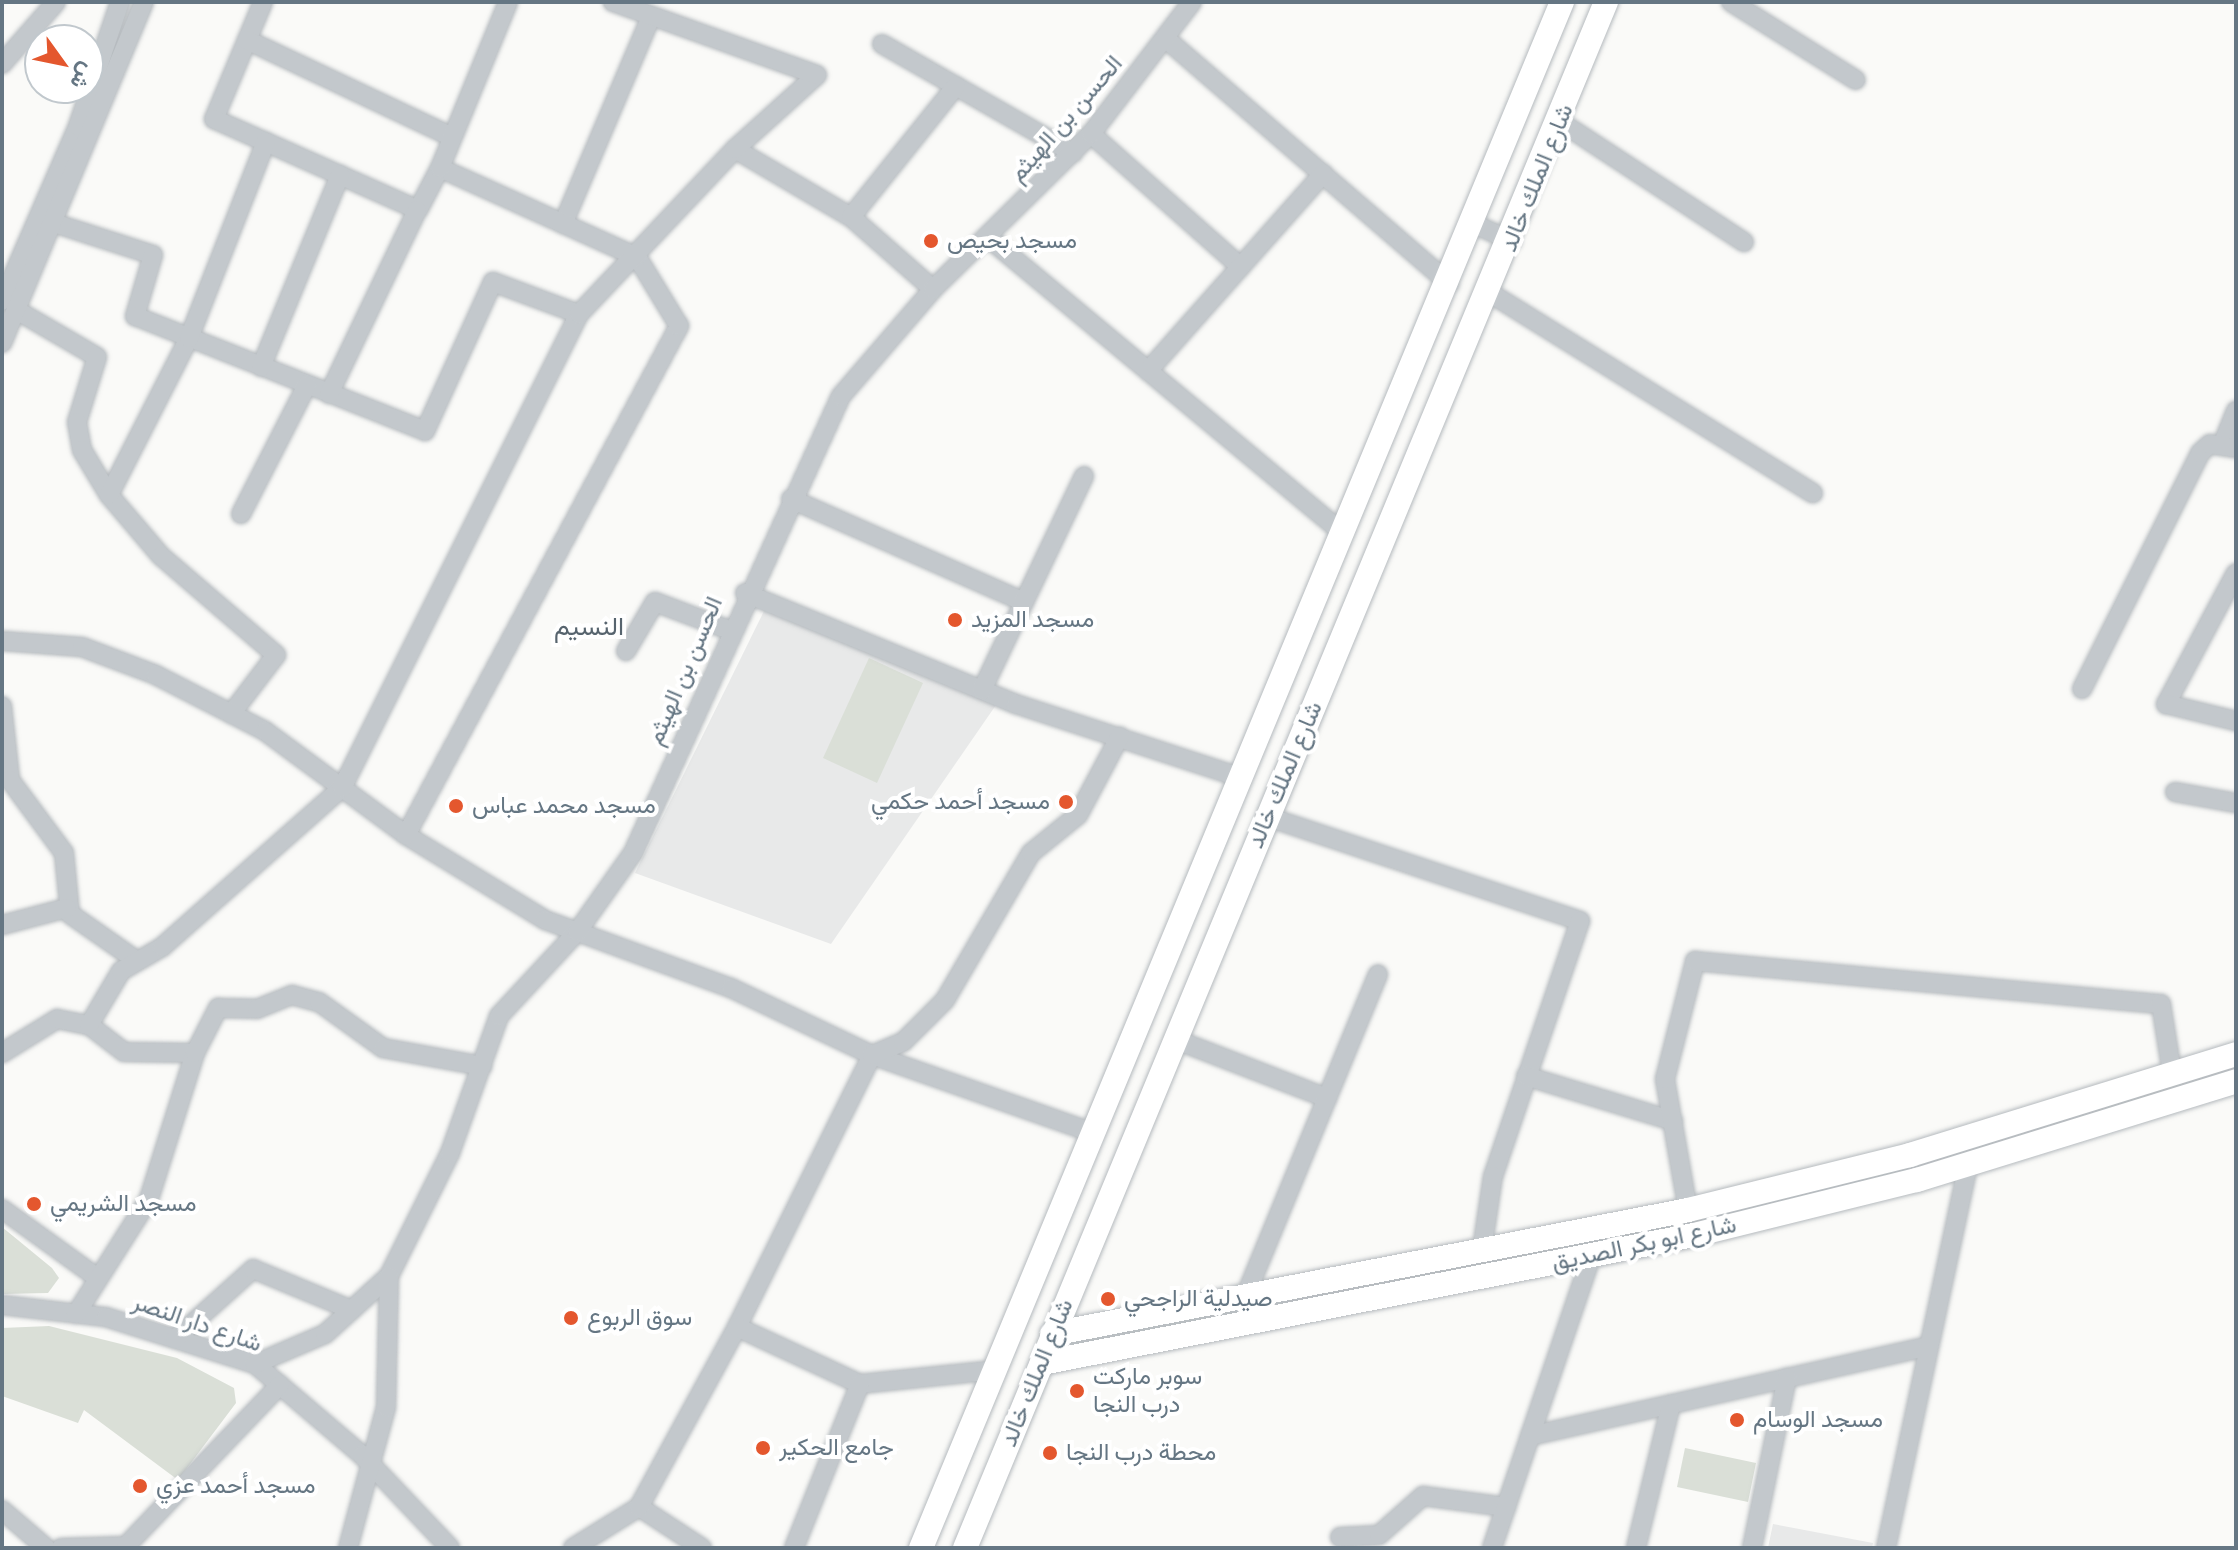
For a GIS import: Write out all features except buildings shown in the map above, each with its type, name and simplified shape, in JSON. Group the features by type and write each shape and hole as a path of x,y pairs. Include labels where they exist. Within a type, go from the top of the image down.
{"main road":[{"name":"شارع الملك خالد","path":"921,1548 1091,1132 1450,284 1562,2"},
{"name":"شارع الملك خالد","path":"965,1548 1174,1039 1512,241 1606,2"},
{"name":"شارع ابو بكر الصديق","path":"1052,1334 1688,1210 1910,1155 2236,1054"},
{"name":"شارع ابو بكر الصديق","path":"1042,1363 1592,1255 1968,1164 2236,1081"}],"street":[{"path":"2,64 56,2"},
{"path":"2,343 10,306 78,126 120,2"},
{"path":"10,306 57,224 144,2"},
{"path":"263,2 214,119 417,210"},
{"path":"329,394 440,168 508,2"},
{"path":"89,1025 121,971 162,947 342,788 579,314 637,257 735,149 817,75 650,19 613,2"},
{"name":"الحسن بن الهيثم","path":"255,1364 325,1334 389,1276 450,1153 499,1016 577,932 633,853 745,593 841,396 933,289 990,239 1091,134 1192,2"},
{"path":"1731,2 1856,80"},
{"path":"563,224 650,19"},
{"path":"1165,38 1450,284"},
{"path":"247,40 452,137"},
{"path":"882,44 1073,153"},
{"path":"851,217 956,86"},
{"path":"1559,121 1744,242"},
{"path":"1091,134 1241,267"},
{"path":"109,495 189,338 266,142"},
{"path":"735,149 851,217 933,289"},
{"path":"406,835 679,326 637,257 440,168"},
{"path":"1148,371 1323,174"},
{"path":"261,367 340,175"},
{"path":"57,224 153,255 135,316 425,431 493,282 579,314"},
{"path":"1474,224 1512,241"},
{"path":"990,239 1343,533"},
{"path":"1490,293 1813,493"},
{"path":"10,306 97,357 77,422 82,450 109,495 161,556 276,655 231,714"},
{"path":"241,514 307,385"},
{"path":"2082,689 2191,468 2210,444 2230,445 2236,411"},
{"path":"982,690 1084,476"},
{"path":"791,499 1024,602"},
{"path":"2236,573 2166,704 2236,721"},
{"path":"745,593 982,690 1240,777"},
{"path":"626,651 655,602 729,630"},
{"path":"2,641 82,647 231,714 406,835 545,920 731,988 872,1055 1091,1132"},
{"path":"2,706 10,780 64,853 67,908 136,960"},
{"path":"573,1548 639,1507 737,1327 872,1055 903,1042 945,1000 1031,853 1078,815 1120,736"},
{"path":"2175,792 2236,803"},
{"path":"1268,817 1580,921 1493,1176 1482,1250"},
{"path":"2,925 67,908"},
{"path":"1688,1210 1665,1079 1695,961 2161,1004 2172,1073"},
{"path":"1245,1297 1378,974"},
{"path":"76,1314 95,1276 149,1199 195,1053 218,1008 257,1009 279,994 319,1002 383,1048 482,1066"},
{"path":"2,1053 57,1019 89,1025 124,1052 195,1053"},
{"path":"1174,1039 1327,1098"},
{"path":"1526,1076 1673,1121"},
{"path":"1886,1548 1968,1164"},
{"path":"2,1209 95,1276"},
{"path":"1492,1548 1592,1255"},
{"path":"175,1339 253,1269 352,1310"},
{"path":"348,1548 386,1407 389,1276"},
{"name":"شارع دار النصر","path":"2,1305 76,1314 175,1339 255,1364 371,1465 450,1548"},
{"path":"737,1327 860,1384 995,1370"},
{"path":"1530,1436 1929,1346"},
{"path":"1752,1548 1787,1378"},
{"path":"794,1548 860,1384"},
{"path":"61,1548 126,1546 280,1385"},
{"path":"1636,1548 1671,1404"},
{"path":"1340,1537 1379,1535 1423,1496 1506,1507"},
{"path":"639,1507 702,1548"},
{"path":"2,1510 46,1548"}],"shaded area":[{"path":"765,609 996,705 831,944 635,873"},
{"path":"869,658 923,683 877,783 823,758"},
{"path":"2,1227 52,1268 59,1278 48,1293 2,1294"},
{"path":"49,1326 177,1358 234,1388 236,1403 178,1480 84,1410 78,1423 2,1396 2,1328"},
{"path":"1685,1448 1756,1463 1748,1502 1677,1487"},
{"path":"1773,1524 1873,1543 1872,1548 1768,1548"}],"place":[{"name":"مسجد بحيص","path":"931,241"},
{"name":"مسجد المزيد","path":"955,620"},
{"name":"مسجد أحمد حكمي","path":"1066,802"},
{"name":"مسجد محمد عباس","path":"456,806"},
{"name":"مسجد الشريمي","path":"34,1204"},
{"name":"صيدلية الراجحي","path":"1108,1299"},
{"name":"سوق الربوع","path":"571,1318"},
{"name":"سوبر ماركت درب النجا","path":"1077,1391"},
{"name":"مسجد الوسام","path":"1737,1420"},
{"name":"جامع الحكير","path":"763,1448"},
{"name":"محطة درب النجا","path":"1050,1453"},
{"name":"مسجد أحمد عزي","path":"140,1486"}],"district":[{"name":"النسيم","path":"589,628"}]}
